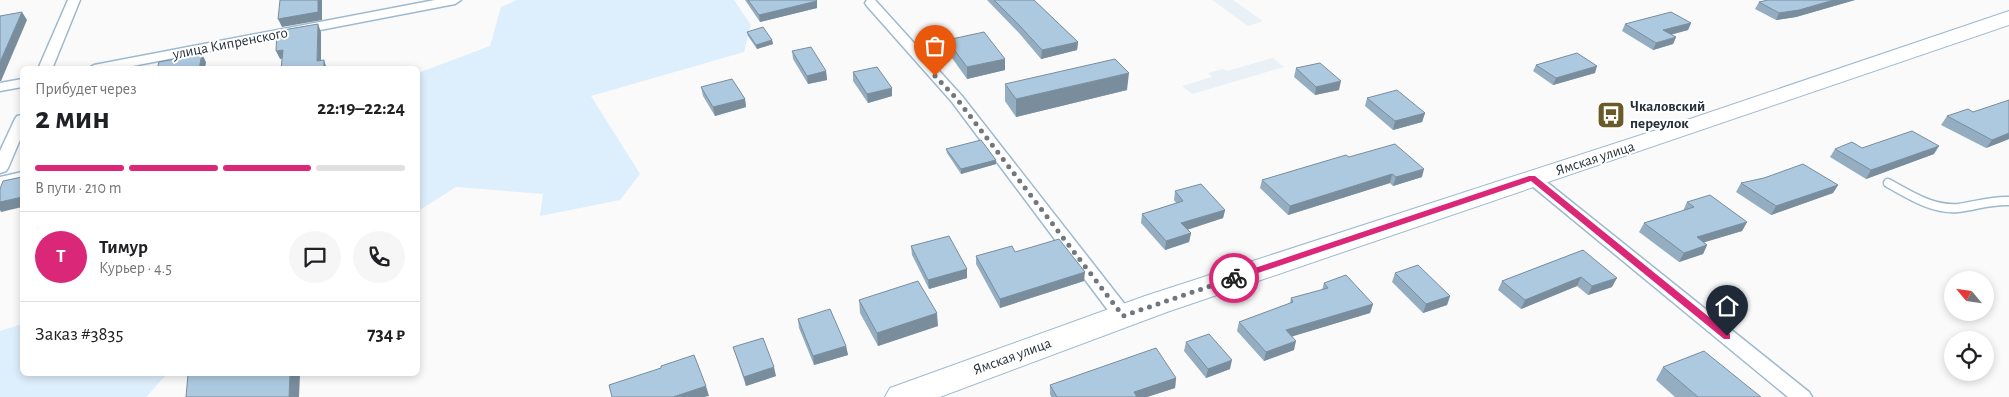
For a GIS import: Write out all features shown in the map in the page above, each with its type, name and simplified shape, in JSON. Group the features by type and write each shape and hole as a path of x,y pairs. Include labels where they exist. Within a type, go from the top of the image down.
{"highway":[{"name":"Ямская улица","path":"909,396 1123,316 1532,178 1839,78 2009,18"}],"street":[{"path":"46,66 74,0"},
{"name":"улица Кипренского","path":"110,66 455,0"},
{"path":"870,1 957,99 1123,316"},
{"path":"0,87 20,83"},
{"path":"0,168 20,123"},
{"path":"0,182 20,177"},
{"path":"1532,178 1802,397"}],"lane":[{"path":"1888,183 1930,205 1954,208 1992,199 2009,201"}],"shaded area":[{"path":"517,0 734,0 751,25 744,52 591,96 640,174 620,200 540,216 543,194 456,187 420,210 420,72 490,46 501,7"},
{"path":"1212,0 1233,0 1263,21 1248,26"},
{"path":"1273,58 1284,67 1192,94 1182,86 1212,77 1208,73 1223,69 1227,71"},
{"path":"20,325 20,376 165,376 146,397 0,397 0,331"}],"building":[{"path":"280,0 318,0 318,12 278,19"},
{"path":"748,0 816,0 817,1 759,15"},
{"path":"994,0 1034,0 1078,42 1042,50"},
{"path":"1768,0 1834,0 1799,10 1779,13 1759,2"},
{"path":"22,12 0,62 0,16"},
{"path":"1671,12 1691,23 1663,30 1676,37 1656,43 1625,24"},
{"path":"318,24 317,61 324,60 324,66 281,66 283,50 276,51 277,31"},
{"path":"763,27 772,40 756,45 747,32"},
{"path":"984,32 1005,59 967,67 947,40"},
{"path":"811,47 826,71 807,76 792,51"},
{"path":"1577,53 1597,66 1556,78 1536,65"},
{"path":"202,54 200,66 158,66 159,62"},
{"path":"1115,59 1129,73 1016,99 1005,84"},
{"path":"1320,63 1341,81 1316,87 1296,68"},
{"path":"877,67 892,88 867,94 853,72"},
{"path":"732,79 745,99 713,107 701,87"},
{"path":"1397,90 1425,113 1395,121 1367,98"},
{"path":"2009,100 2009,133 1992,140 1947,116 1968,109 1973,112"},
{"path":"1912,131 1939,146 1871,170 1835,149 1852,142 1862,148"},
{"path":"981,140 996,160 961,169 946,149"},
{"path":"1395,144 1424,169 1396,177 1392,174 1290,206 1262,180 1346,155 1349,157"},
{"path":"1803,164 1838,185 1776,206 1741,183 1764,178"},
{"path":"20,177 20,197 0,202 0,189 3,181"},
{"path":"1201,184 1225,210 1181,223 1191,233 1166,241 1142,214 1183,201 1175,191"},
{"path":"1710,195 1747,222 1697,237 1707,245 1684,253 1644,223 1694,207 1687,202"},
{"path":"949,236 967,269 928,280 911,246"},
{"path":"1059,239 1085,272 1000,299 976,256 1012,246 1015,252"},
{"path":"1583,250 1617,278 1592,286 1581,277 1525,300 1502,281"},
{"path":"1418,265 1450,296 1426,304 1395,273"},
{"path":"1346,275 1373,304 1286,330 1296,341 1266,352 1239,322 1293,302 1291,298 1328,288 1324,283"},
{"path":"918,281 937,313 877,333 859,300"},
{"path":"830,309 846,346 813,356 798,319"},
{"path":"1209,334 1232,360 1208,369 1186,342"},
{"path":"763,338 774,367 744,377 733,347"},
{"path":"1156,348 1176,378 1134,392 1137,397 1057,397 1050,385"},
{"path":"1704,351 1761,397 1698,397 1663,367"},
{"path":"694,355 706,386 673,397 612,397 609,385"},
{"path":"188,376 290,376 289,397 186,397"}],"way so far":[{"path":"935,76 957,99 1123,316 1234,278"}],"place":[{"name":"Чкаловский переулок","path":"1611,115"}],"route":[{"path":"1234,278 1532,178 1727,336"}]}
